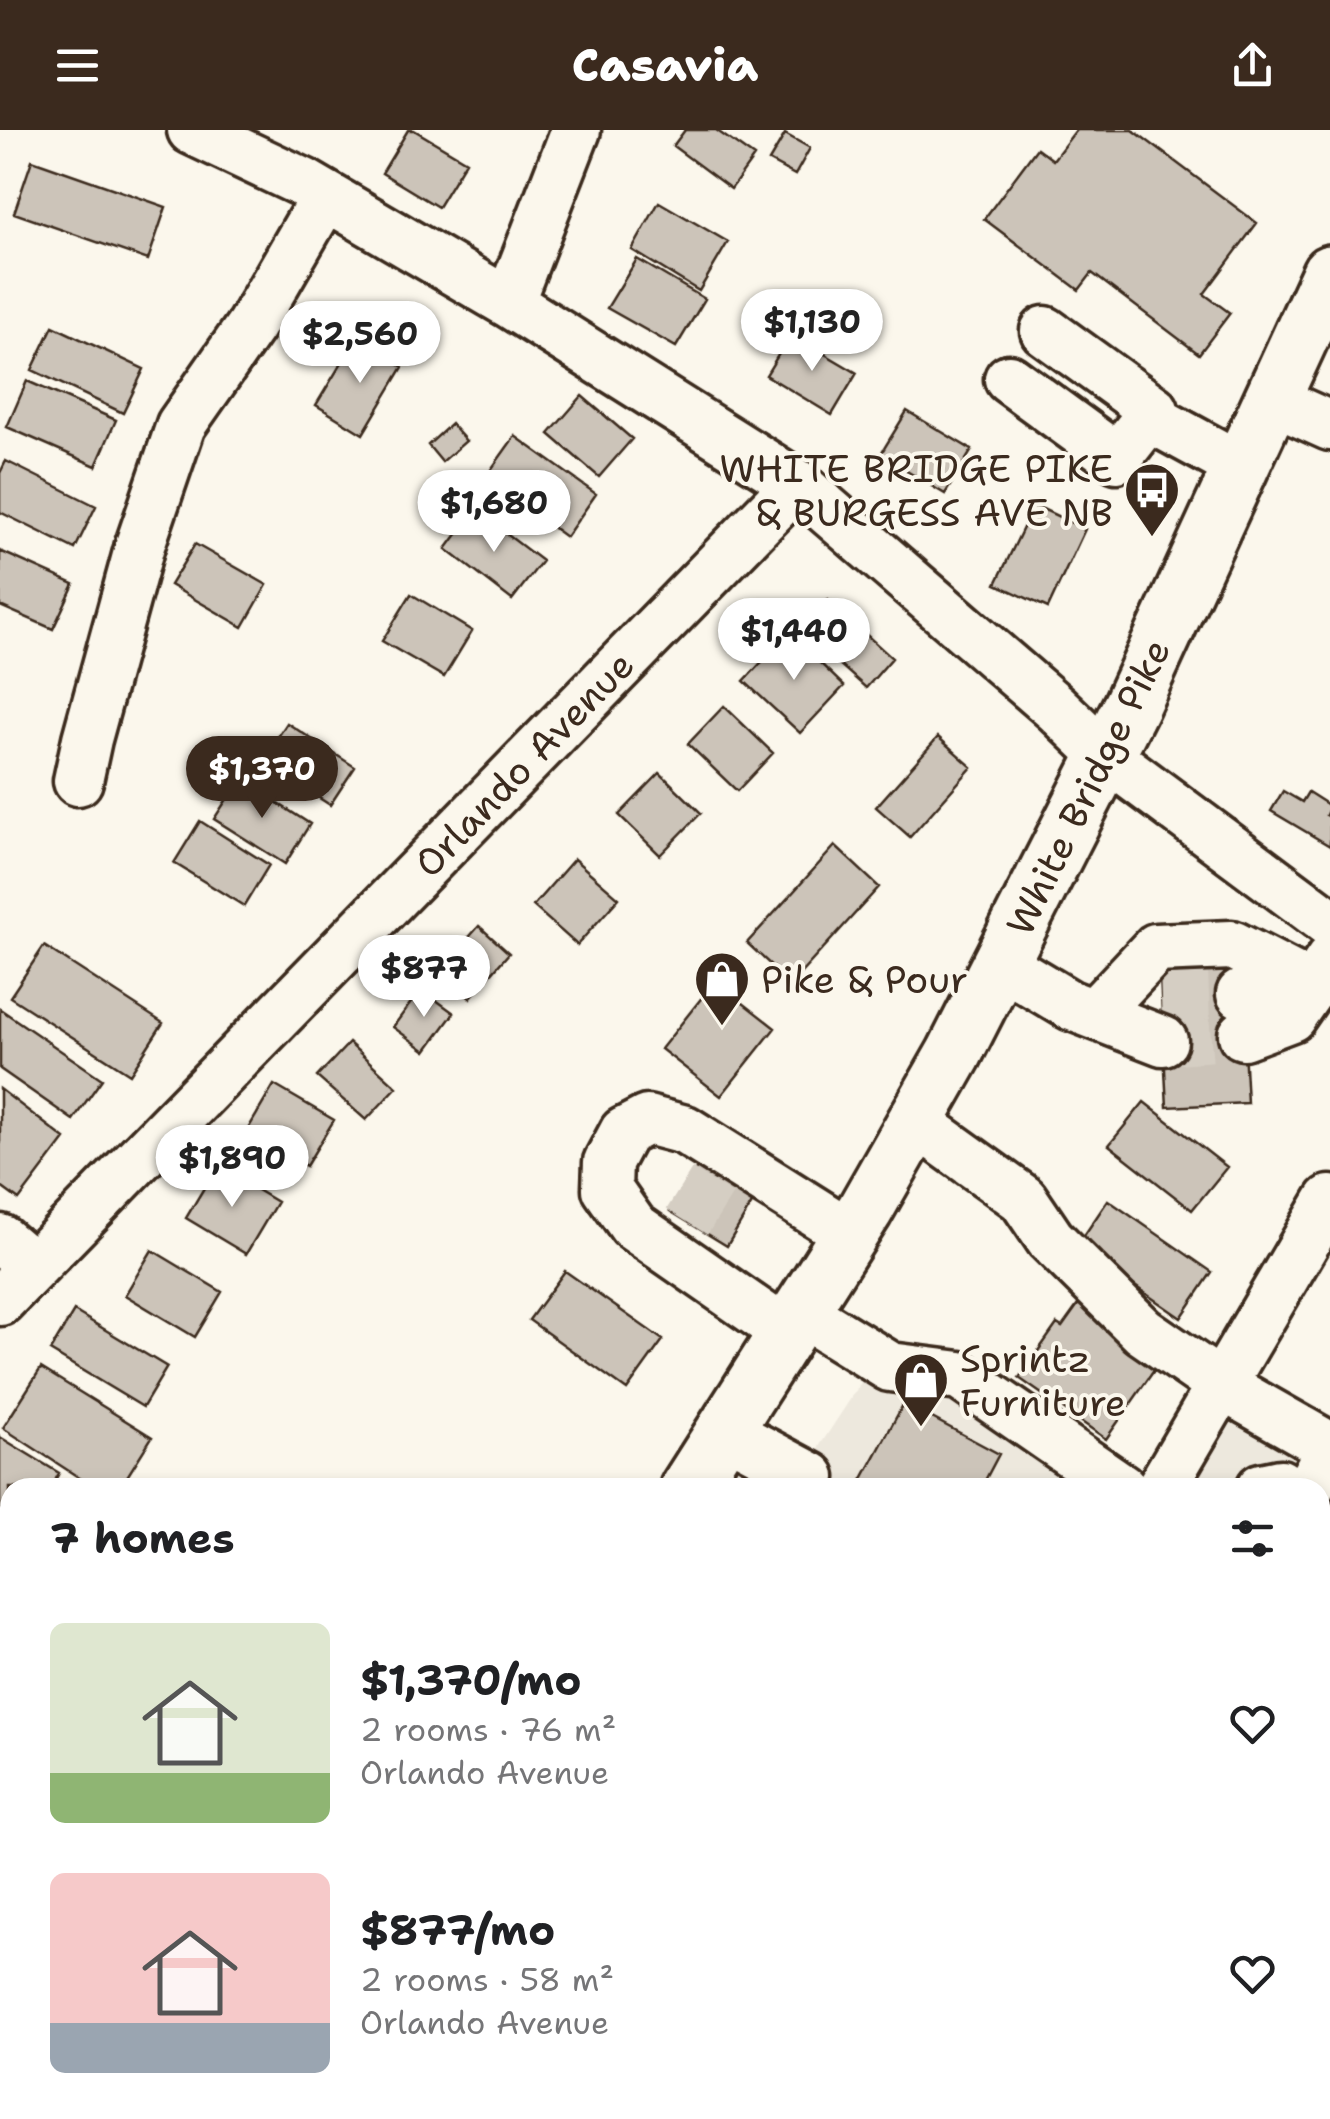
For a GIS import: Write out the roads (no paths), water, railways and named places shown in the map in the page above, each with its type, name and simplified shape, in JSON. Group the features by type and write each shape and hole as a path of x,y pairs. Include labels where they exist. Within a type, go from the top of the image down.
{"main road":[{"name":"White Bridge Pike","path":"694,1478 850,1234 916,1122 1000,963 1106,756 1330,274"}],"street":[{"path":"192,130 314,190 509,302 797,484 1106,756 1330,924"},
{"path":"509,302 576,130"},
{"path":"78,781 140,546 181,425 250,326 314,190"},
{"path":"1009,379 1116,458 1149,417 1154,410 1046,331"},
{"path":"1272,400 1330,426"},
{"path":"1149,417 1241,467"},
{"name":"Orlando Avenue","path":"0,1301 16,1253 797,484"},
{"path":"1000,963 1070,1005 1134,1010 1156,948 1232,946 1321,973 1291,1018 1242,1014"},
{"path":"850,1234 720,1168 685,1130 647,1120 624,1132 608,1162 607,1189 633,1226 678,1236 794,1323 890,1367 960,1376 1108,1478"},
{"path":"916,1122 1023,1199 1050,1240 1144,1331 1221,1384 1330,1448 1314,1478"},
{"path":"1167,1478 1330,1200"},
{"path":"724,1431 811,1478"}],"tunnel":[{"path":"1161,997 1241,994"},
{"path":"1163,1041 1243,1035"},
{"path":"687,1222 714,1179"}],"place":[{"name":"WHITE BRIDGE PIKE & BURGESS AVE NB","path":"1152,539"},
{"name":"Pike & Pour","path":"722,1028"},
{"name":"Sprintz Furniture","path":"921,1429"}]}
